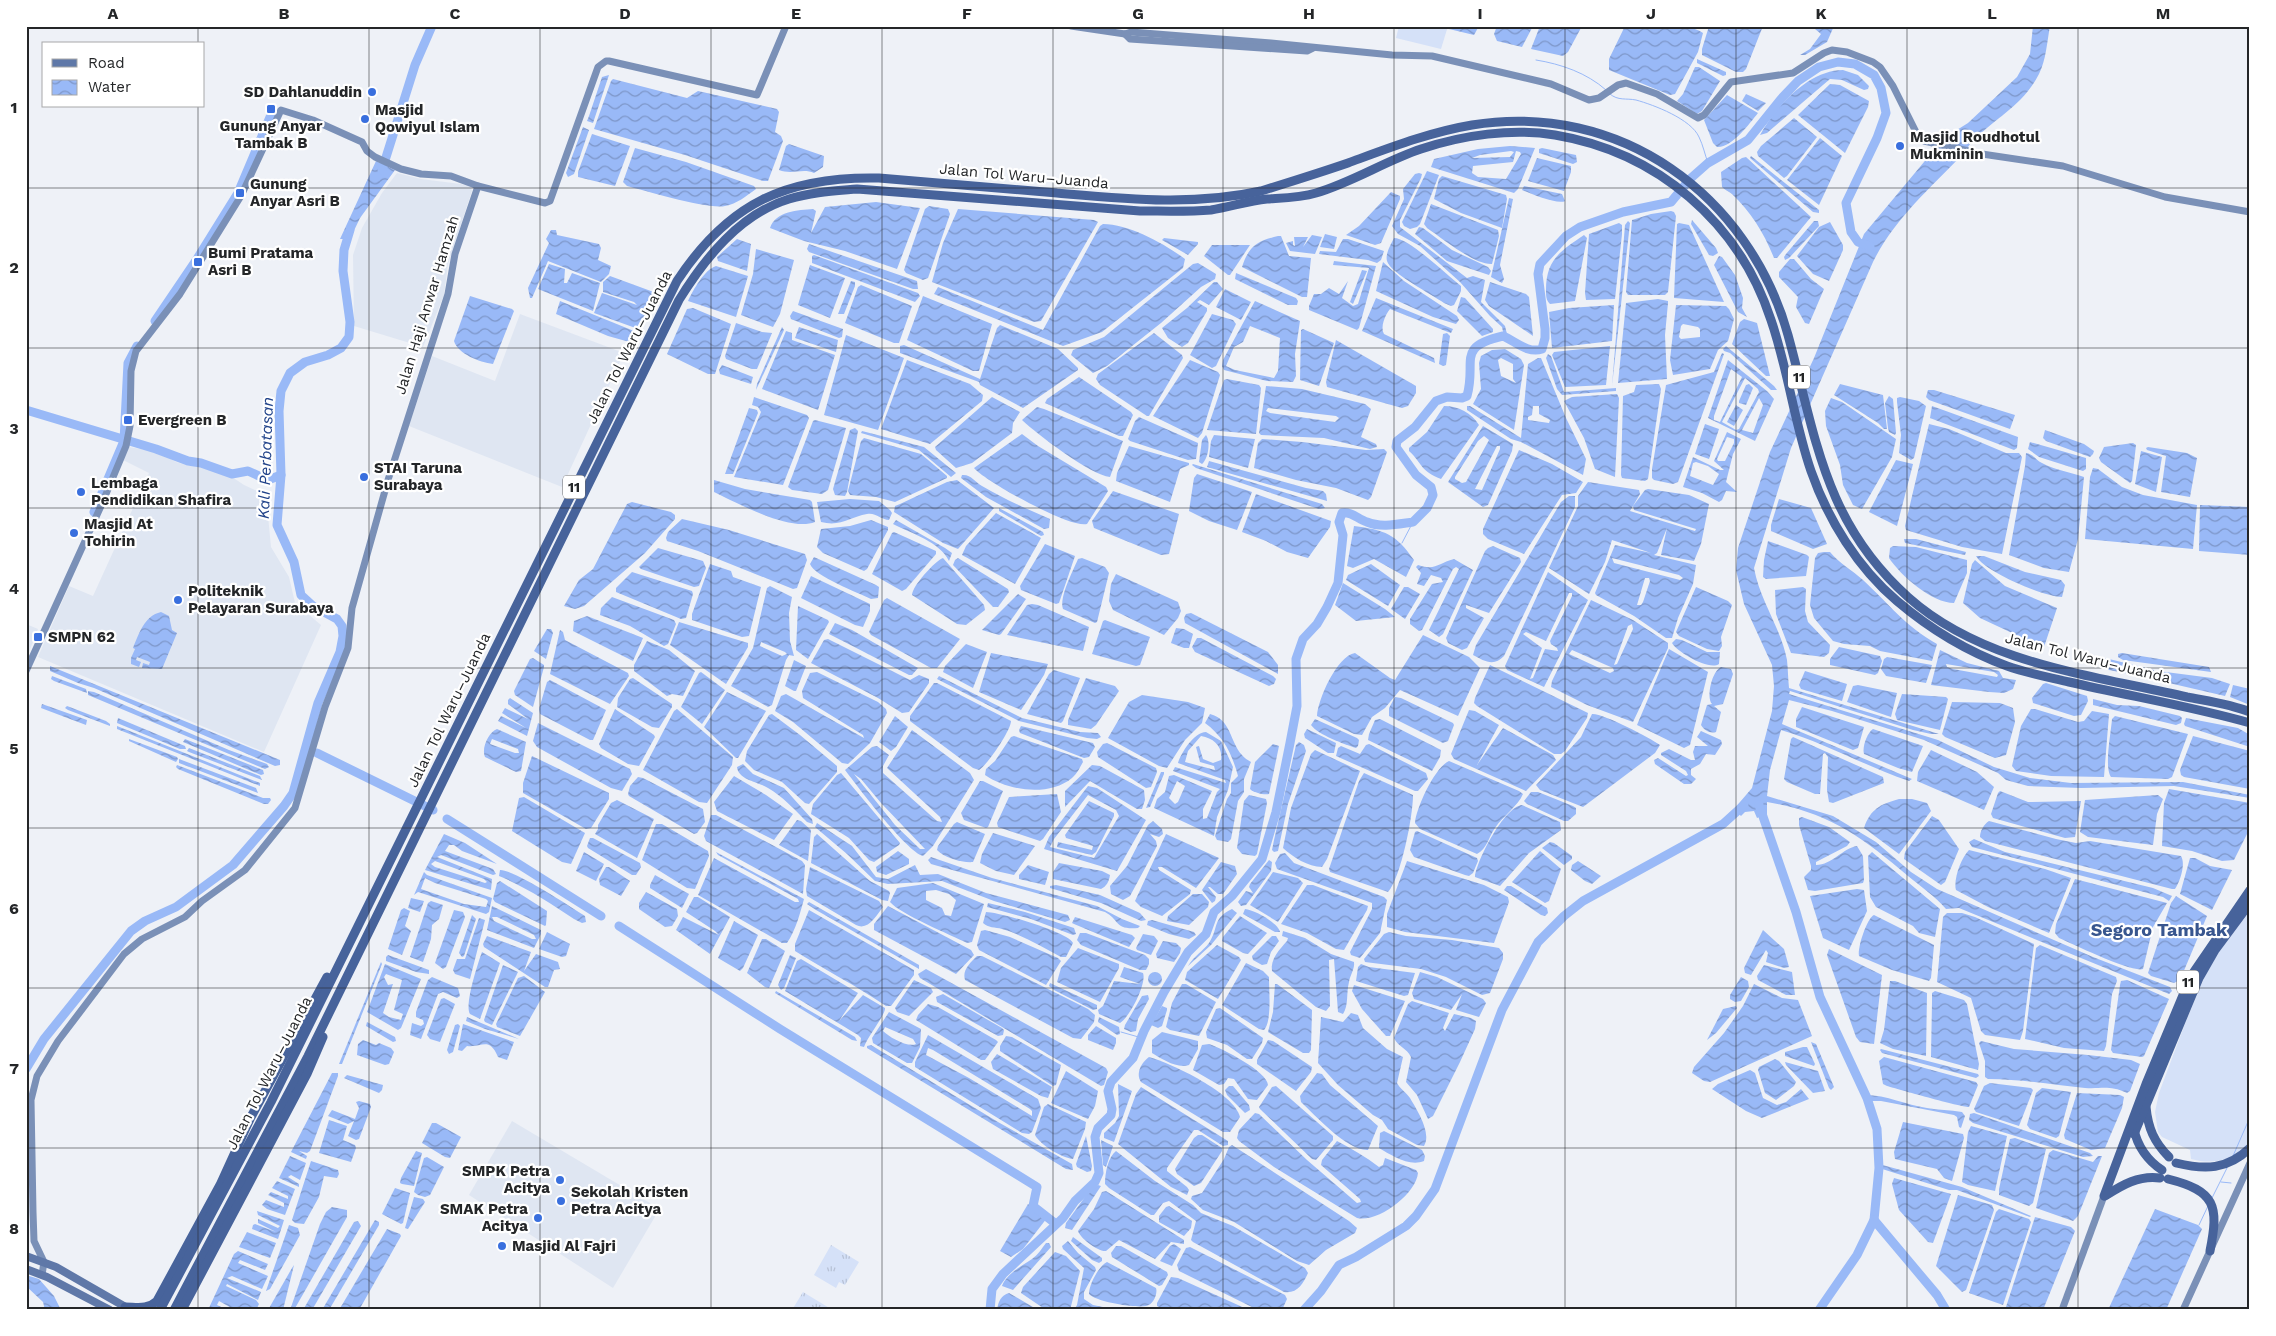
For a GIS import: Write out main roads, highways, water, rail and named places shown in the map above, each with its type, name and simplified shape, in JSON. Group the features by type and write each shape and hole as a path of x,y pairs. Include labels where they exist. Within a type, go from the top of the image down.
{"highway":[{"name":"Jalan Tol Waru–Juanda","path":"156,1307 271,1102 659,313 682,273 704,244 758,201 784,189 815,181 848,177 1182,201 1236,196 1261,191 1437,133 1474,125 1524,122 1551,123 1624,142 1669,166 1700,190 1727,217 1766,275 1777,302 1821,464 1831,490 1852,530 1871,557 1909,597 1930,614 1970,637 2024,658 2250,712"},
{"name":"Jalan Tol Waru–Juanda","path":"174,1310 244,1179 337,996 679,300 697,270 714,250 742,226 788,199 821,192 858,189 1140,211 1181,212 1211,210 1266,199 1315,194 1421,149 1490,134 1552,134 1584,141 1615,151 1642,163 1668,179 1695,200 1726,234 1741,255 1753,276 1771,318 1811,470 1822,499 1849,547 1866,569 1894,599 1934,630 1966,648 2009,667 2250,723"},
{"name":"11","path":"2165,1175 2128,1182 2104,1196 2146,1084 2191,976 2250,890"},
{"path":"129,1309 149,1306 156,1307 220,1185 251,1116 290,1048 363,908 374,894"},
{"name":"11","path":"2117,1164 2127,1150 2199,978 2216,950 2250,903"},
{"path":"182,1310 307,1074 332,1016 337,996"},
{"path":"2146,1106 2152,1135 2172,1160 2201,1167 2224,1165 2234,1161 2250,1148"},
{"path":"2132,1122 2140,1147 2151,1162 2165,1175 2208,1196 2213,1206 2215,1226 2210,1251"}],"main road":[{"path":"26,1256 62,1270 129,1309"},
{"path":"26,1269 41,1274 110,1310"}],"water":[{"path":"1449,26 1479,26 1474,35 1449,29"},
{"path":"1497,26 1533,26 1522,47 1497,41 1494,34"},
{"path":"1540,26 1582,26 1568,52 1563,56 1531,49"},
{"path":"1625,26 1677,26 1687,27 1703,33 1698,52 1675,94 1670,95 1609,70 1609,59"},
{"path":"1709,26 1763,26 1746,69 1743,72 1736,72 1702,55"},
{"path":"1806,26 1834,26 1827,42 1805,55 1800,55 1810,49 1821,34 1815,29"},
{"path":"2033,26 2050,26 2043,63 2033,85 2010,110 1973,141 1912,206 1881,247 1873,262 1791,448 1754,568 1761,592 1784,648 1789,688 1939,734 1913,730 1790,691 1789,694 1938,740 1994,767 2030,778 2071,783 2183,782 2250,795 2250,798 2174,786 2081,788 2028,786 2006,780 1998,773 1924,740 1832,711 1789,700 1782,724 1912,779 1909,781 1813,741 1781,730 1770,770 1767,796 1833,816 1876,842 1911,872 1937,889 2093,957 2170,987 2172,991 2169,994 1959,908 1946,909 1932,895 1875,849 1843,828 1808,812 1767,802 1767,814 1757,818 1754,811 1745,812 1741,816 1734,809 1752,788 1772,711 1774,686 1772,665 1744,604 1736,570 1738,548 1770,452 1814,358 1864,234 1944,138 1968,123 2017,77 2030,54"},
{"path":"1697,59 1726,72 1726,75 1723,76 1697,63"},
{"path":"1695,67 1699,67 1720,81 1702,111 1697,114 1677,101 1683,94"},
{"path":"1843,70 1858,75 1869,86 1868,89 1864,90 1842,80 1830,79 1767,133 1760,135 1784,102 1806,83 1818,76"},
{"path":"609,75 593,123 587,121 602,77"},
{"path":"613,79 687,98 698,91 777,109 779,112 775,132 781,136 783,141 768,181 594,129"},
{"path":"1830,84 1840,85 1869,101 1868,107 1845,153 1798,115"},
{"path":"1746,94 1766,103 1758,111 1742,101"},
{"path":"1727,95 1758,113 1734,140 1717,147 1713,143 1704,120"},
{"path":"1794,118 1817,137 1784,178 1758,156 1757,152 1761,146"},
{"path":"583,127 589,130 574,174 568,177 566,173"},
{"path":"592,134 630,146 615,186 578,177 578,172"},
{"path":"1820,138 1842,156 1819,205 1787,180"},
{"path":"789,144 824,156 823,167 814,173 779,170 786,146"},
{"path":"1510,146 1535,148 1518,189 1514,193 1431,167 1434,159 1478,149","holes":["1516,151 1521,154 1506,179 1478,177 1472,173 1473,166 1513,162","1514,152 1510,157 1472,158 1480,155"]},
{"path":"635,148 686,162 754,186 756,189 734,203 717,206 678,199 627,186 623,182"},
{"path":"1539,149 1576,155 1577,162 1573,164 1539,153"},
{"path":"1751,156 1819,210 1819,213 1813,212 1750,158"},
{"path":"1746,157 1811,217 1777,258 1774,258 1766,240 1751,216 1732,194 1722,187 1721,172"},
{"path":"1537,158 1571,166 1571,172 1564,191 1528,181"},
{"path":"376,161 395,170 360,218 350,239 340,239"},
{"path":"1427,171 1439,175 1420,224 1410,229 1404,226 1402,222"},
{"path":"1415,174 1422,174 1421,178 1400,220 1400,227 1467,278 1473,276 1485,280 1481,302 1505,326 1508,338 1504,336 1502,327 1460,282 1420,246 1398,234 1392,226 1404,199 1403,189"},
{"path":"1442,176 1506,195 1502,228 1461,213 1434,199 1439,179"},
{"path":"1524,186 1562,194 1565,201 1557,202 1538,196 1522,190"},
{"path":"1391,192 1400,196 1400,199 1381,243 1375,245 1346,235 1359,226"},
{"path":"1509,198 1513,199 1500,265 1504,279 1502,283 1491,277"},
{"path":"876,202 920,208 897,269 845,251 804,241 770,228 773,222 782,215 794,211 813,209 816,211 811,233 825,207"},
{"path":"1431,204 1498,230 1499,236 1492,264 1467,256 1427,228 1424,224"},
{"path":"929,206 948,209 950,214 928,278 923,280 906,273 904,270 925,209"},
{"path":"958,209 1094,220 1098,222 1041,321 1034,322 932,282 943,243"},
{"path":"1671,211 1676,216 1668,292 1665,295 1628,295 1626,292 1632,220 1651,214"},
{"path":"1692,220 1716,248 1718,253 1713,256 1709,255 1691,224"},
{"path":"1628,221 1630,223 1612,386 1625,225"},
{"path":"1814,221 1818,221 1819,226 1785,260 1786,254"},
{"path":"1830,222 1843,245 1843,250 1829,281 1813,274 1797,256 1819,227"},
{"path":"1619,223 1622,225 1622,234 1615,299 1586,300 1589,234"},
{"path":"1103,224 1124,227 1135,231 1167,247 1185,259 1183,268 1102,332 1063,346 934,294 938,287 1043,330 1100,226"},
{"path":"1677,224 1689,225 1724,302 1674,298"},
{"path":"1419,227 1452,250 1488,267 1491,271 1489,275 1447,261 1415,234"},
{"path":"551,230 556,230 557,235 599,244 601,248 598,260 611,266 609,274 601,282 548,261 532,298 530,298 528,288 549,243 546,239"},
{"path":"1325,234 1337,237 1334,249 1320,247"},
{"path":"1312,235 1322,237 1315,254 1290,251 1286,243 1293,241 1295,246 1294,237 1308,237 1303,247"},
{"path":"1584,235 1587,238 1575,301 1550,304 1546,298 1546,290 1552,263 1562,251"},
{"path":"1281,236 1289,256 1311,258 1307,297 1302,297 1242,267 1255,245"},
{"path":"1164,238 1198,242 1198,244 1188,255 1162,240"},
{"path":"1394,238 1418,250 1461,286 1461,291 1454,305 1451,306 1444,303 1403,277 1390,266 1387,261 1387,255"},
{"path":"737,239 751,244 747,271 718,261 717,257"},
{"path":"1343,239 1384,251 1381,260 1377,263 1368,260 1319,254 1320,251 1336,252"},
{"path":"809,244 917,281 918,289 913,289 809,252 807,249"},
{"path":"1212,245 1250,245 1230,275 1228,275 1204,256"},
{"path":"756,249 794,260 780,314 773,327 741,315 753,274"},
{"path":"814,255 918,293 920,296 915,302 812,263 812,256"},
{"path":"1719,256 1722,257 1735,275 1743,298 1742,308 1747,317 1738,312 1714,265"},
{"path":"1790,259 1794,259 1811,279 1824,289 1809,324 1805,323 1796,307 1798,297 1779,277 1779,272"},
{"path":"1334,261 1376,266 1357,330 1309,310 1314,294 1321,294 1329,288 1339,294 1348,281 1342,298 1353,306 1358,304 1369,268 1333,265"},
{"path":"1383,262 1404,281 1457,316 1459,320 1456,324 1433,317 1376,291"},
{"path":"1198,263 1216,274 1215,279 1201,287 1161,323 1107,366 1093,373 1071,355 1073,350 1104,337 1193,264"},
{"path":"549,264 565,269 564,283 567,283 572,273 600,283 593,311 538,289"},
{"path":"810,265 845,278 830,318 798,305"},
{"path":"716,266 748,276 736,317 688,301 703,276"},
{"path":"1362,270 1367,271 1353,304 1350,302"},
{"path":"1236,273 1296,298 1298,301 1297,305 1288,305 1235,279"},
{"path":"610,276 659,294 641,330 594,313 602,293 637,305 634,302 603,292 603,282"},
{"path":"851,281 855,282 855,286 844,314 838,314"},
{"path":"1214,282 1217,282 1223,289 1209,305 1200,300 1197,302 1207,308 1207,311 1188,343 1182,347 1168,338 1162,328 1187,308"},
{"path":"1490,282 1526,294 1529,297 1533,336 1489,306 1485,300"},
{"path":"861,285 912,306 899,343 894,343 845,323 858,287"},
{"path":"1225,289 1251,302 1241,320 1216,307"},
{"path":"470,296 514,311 493,364 470,357 456,346 454,341"},
{"path":"923,296 992,324 979,371 973,371 907,340"},
{"path":"1461,297 1465,298 1493,329 1493,332 1482,336 1457,311"},
{"path":"1376,298 1453,329 1451,333 1390,309 1386,314 1383,325 1384,334 1434,358 1435,363 1362,331"},
{"path":"1658,299 1668,301 1665,335 1667,379 1618,383 1626,303"},
{"path":"560,301 638,333 633,343 608,336 556,314"},
{"path":"1255,301 1300,321 1295,354 1296,376 1293,382 1267,381 1224,370 1222,366 1223,360","holes":["1250,326 1280,338 1278,371 1274,378 1235,370 1226,366 1234,347 1243,342"]},
{"path":"1614,305 1612,341 1552,348 1549,312 1569,308"},
{"path":"1676,305 1726,306 1729,309 1734,319 1728,341 1718,350 1710,369 1673,375 1670,360","holes":["1683,324 1700,329 1700,337 1681,339 1679,337"]},
{"path":"693,308 731,324 715,374 708,374 667,354 687,309"},
{"path":"793,311 843,329 842,337 839,338 791,319 790,316"},
{"path":"1212,314 1233,320 1236,324 1216,366 1212,368 1190,355"},
{"path":"1744,319 1757,323 1770,376 1766,376 1732,344 1740,322"},
{"path":"736,323 762,332 772,333 757,369 752,369 726,359 725,356"},
{"path":"1000,325 1058,349 1078,370 1023,408 980,385 979,382 900,353 900,346 904,345 980,379 997,328"},
{"path":"782,327 784,330 756,390 757,384"},
{"path":"799,327 838,340 836,352 795,338"},
{"path":"1303,329 1334,343 1319,386 1300,380 1301,330"},
{"path":"786,331 792,333 792,340 835,355 818,410 762,389"},
{"path":"1154,333 1182,355 1183,358 1149,416 1147,416 1100,385 1096,379 1098,374"},
{"path":"1447,333 1450,336 1446,365 1443,366 1439,364 1443,334"},
{"path":"846,335 904,358 878,430 824,415"},
{"path":"1336,340 1416,386 1416,393 1408,406 1402,408 1327,387 1326,382"},
{"path":"1610,346 1606,385 1565,387 1552,355 1554,352"},
{"path":"1726,346 1777,390 1771,390 1730,353 1724,351 1723,349"},
{"path":"1505,349 1521,359 1524,365 1514,430 1473,404 1481,389 1479,363 1481,356 1492,350","holes":["1501,358 1513,364 1513,379 1516,383 1501,376 1498,360"]},
{"path":"1722,353 1724,354 1678,482 1673,484 1654,480 1652,478 1652,469 1666,385 1714,372"},
{"path":"1548,354 1551,356 1564,392 1616,388 1616,391 1562,395 1557,389 1546,358"},
{"path":"1541,358 1566,418 1586,459 1583,475 1521,442 1511,439 1467,410 1467,406 1470,406 1521,438 1528,364","holes":["1533,406 1539,406 1539,414 1550,420 1549,423 1528,420 1528,417 1532,415"]},
{"path":"907,360 970,384 983,395 982,401 930,444 881,429"},
{"path":"1190,360 1218,372 1220,375 1202,433 1198,438 1153,416"},
{"path":"1728,360 1767,391 1774,399 1755,441 1708,418","holes":["1731,369 1742,377 1720,422 1714,420 1714,416","1745,378 1759,392 1739,429 1736,430 1722,422","1759,398 1763,405 1753,433 1742,430"]},
{"path":"722,365 753,377 751,384 720,374 719,370"},
{"path":"1079,377 1131,412 1133,415 1123,436 1119,436 1045,403 1047,399"},
{"path":"1224,380 1259,385 1261,388 1256,434 1207,430"},
{"path":"1659,384 1661,389 1648,479 1645,481 1622,478 1623,396 1634,392 1636,385"},
{"path":"1749,384 1753,388 1746,405 1739,403 1746,385"},
{"path":"1840,384 1883,395 1887,429 1884,429 1878,423 1834,395"},
{"path":"1266,386 1302,389 1365,404 1371,409 1361,437 1376,444 1377,447 1370,449 1324,438 1261,435 1259,433","holes":["1268,408 1336,416 1339,418 1335,422 1266,411"]},
{"path":"1928,390 1934,390 2015,415 2010,429 1929,400 1926,397"},
{"path":"1617,394 1619,398 1615,477 1595,469 1584,438 1564,401 1572,397"},
{"path":"1889,396 1893,399 1895,435 1889,432 1888,428 1885,403"},
{"path":"754,397 807,415 809,418 783,485 734,477 761,412 758,407 752,405"},
{"path":"992,397 1020,412 1013,423 1012,433 972,463 956,468 935,447"},
{"path":"1831,398 1842,402 1896,439 1892,457 1862,509 1853,505 1843,485 1840,465 1826,426 1825,411"},
{"path":"1897,398 1919,401 1926,406 1914,458 1911,460 1899,453 1901,435"},
{"path":"1736,405 1743,410 1734,426 1727,422"},
{"path":"1444,406 1464,411 1473,417 1479,425 1441,479 1425,470 1409,451 1409,448 1427,432"},
{"path":"1932,406 2018,437 2017,448 2014,450 1930,418"},
{"path":"1037,407 1123,441 1110,477 1101,475 1077,462 1039,435 1022,420"},
{"path":"749,408 757,410 758,413 733,474 725,474"},
{"path":"1139,417 1198,443 1196,459 1188,460 1130,441 1128,439 1135,421"},
{"path":"815,420 846,428 828,490 822,494 792,490 788,487"},
{"path":"1705,424 1719,429 1709,459 1695,454"},
{"path":"1929,424 1949,429 2006,453 2019,453 2022,457 2002,554 1962,547 1906,530 1905,526"},
{"path":"1483,426 1513,444 1512,451 1488,505 1483,507 1448,482","holes":["1484,436 1489,440 1466,482 1462,483 1455,479 1455,477 1478,441","1497,446 1500,446 1500,449 1482,490 1475,489"]},
{"path":"855,428 858,431 847,492 845,496 835,495 833,489 850,430"},
{"path":"2045,430 2084,444 2094,451 2093,454 2090,457 2046,441 2043,438"},
{"path":"862,431 924,447 956,473 951,477 919,450 861,433"},
{"path":"1727,432 1741,439 1733,454 1726,482 1737,492 1726,491 1719,502 1702,493 1683,487 1693,457 1720,470 1724,470 1714,461","holes":["1727,437 1734,439 1734,443 1725,461 1718,461 1717,459","1696,462 1708,466 1719,474 1713,485 1690,476 1693,463"]},
{"path":"1022,434 1038,446 1106,487 1108,491 1087,524 1078,524 1047,512 994,483 974,468"},
{"path":"1206,435 1208,438 1208,450 1202,464 1199,462 1202,440"},
{"path":"1214,435 1255,439 1248,468 1209,457 1211,441"},
{"path":"864,438 921,454 947,478 895,502 876,497 850,495 848,491 861,441"},
{"path":"1262,439 1366,450 1384,449 1387,452 1371,497 1368,500 1336,488 1296,480 1254,468 1258,443"},
{"path":"2030,442 2086,458 2086,469 2083,471 2039,457 2028,449"},
{"path":"2133,443 2136,445 2132,481 2130,483 2101,462 2099,458 2104,447"},
{"path":"1129,446 1189,463 1189,465 1180,469 1170,502 1116,481 1117,473"},
{"path":"2146,448 2187,453 2197,458 2190,497 2161,492 2166,456 2147,450"},
{"path":"1519,450 1552,464 1583,482 1576,493 1562,495 1524,554 1488,539 1483,534 1483,529"},
{"path":"2141,451 2162,457 2156,492 2135,484"},
{"path":"2026,453 2047,465 2084,477 2078,539 2069,572 2044,568 2009,555"},
{"path":"1896,460 1913,464 1897,526 1869,512"},
{"path":"1209,461 1323,491 1326,494 1327,501 1207,467"},
{"path":"1193,464 1322,504 1325,508 1319,509 1196,468"},
{"path":"2093,468 2098,469 2122,487 2143,495 2197,505 2193,549 2085,539 2090,477"},
{"path":"1197,474 1252,492 1237,530 1209,521 1189,511 1194,478"},
{"path":"962,475 968,476 982,486 1024,508 1050,519 1049,528 1044,529 986,497 961,478"},
{"path":"714,480 745,489 810,500 812,502 815,522 804,524 792,523 749,509 714,492"},
{"path":"957,480 994,508 958,549 943,543 894,512 895,506 947,482"},
{"path":"1588,482 1639,490 1640,494 1630,511 1695,531 1696,529 1634,510 1633,506 1645,490 1648,489 1689,495 1709,504 1701,544 1694,561 1661,555 1667,528 1657,553 1654,555 1696,565 1693,584 1678,618 1672,638 1666,638 1595,593 1615,545 1651,553 1612,540 1605,562 1589,594 1549,568 1578,506 1578,496","holes":["1612,558 1679,575 1683,578 1680,580 1614,563","1645,578 1649,578 1650,581 1643,602 1641,605 1637,605"]},
{"path":"1113,491 1179,514 1169,554 1161,555 1094,528 1092,521"},
{"path":"1256,494 1331,521 1330,527 1308,558 1287,552 1266,541 1242,532"},
{"path":"1569,496 1575,496 1575,507 1504,656 1496,661 1489,662 1473,655 1476,645 1561,502"},
{"path":"850,499 879,501 892,513 889,520 870,514 834,523 821,522 817,502"},
{"path":"1779,499 1811,508 1827,544 1813,549 1771,531"},
{"path":"632,502 671,512 675,515 675,519 645,553 584,606 575,609 564,606 579,580 593,569 627,504"},
{"path":"2200,505 2250,507 2250,555 2199,551"},
{"path":"999,508 1043,532 1044,535 1041,536 999,511"},
{"path":"996,513 1041,538 1015,584 962,555 966,546"},
{"path":"682,519 729,530 805,554 807,560 797,588 793,589 698,551 667,541 668,532"},
{"path":"871,520 888,527 888,530 867,569 864,571 823,553 817,547 821,529 850,526"},
{"path":"896,520 952,553 949,561 945,554 932,543 893,524"},
{"path":"1354,526 1382,532 1401,544 1414,560 1406,577 1374,559 1353,568 1347,566"},
{"path":"894,532 936,551 936,554 906,589 902,591 872,574"},
{"path":"1904,539 1916,539 1966,552 1965,555 1905,543"},
{"path":"1768,541 1807,555 1809,557 1806,576 1766,579 1763,577"},
{"path":"1045,544 1075,556 1059,603 1056,604 1021,590 1020,586"},
{"path":"1493,546 1520,558 1521,562 1489,613 1466,605 1466,608 1484,618 1467,648 1462,650 1448,643 1446,638 1485,551"},
{"path":"1893,546 1916,547 1967,560 1967,573 1954,603 1945,602 1927,594 1901,573 1889,558 1890,548"},
{"path":"658,548 703,561 706,568 699,586 694,587 641,569 639,567"},
{"path":"1830,552 1863,580 1906,622 1937,644 1932,661 1880,651 1870,646 1833,641 1814,618 1810,605 1815,558 1818,553"},
{"path":"1976,556 1984,556 2025,572 2061,580 2065,585 2062,597 2042,593 2016,583 1991,569"},
{"path":"814,557 876,585 879,587 878,598 871,599 820,574 810,564"},
{"path":"943,558 984,605 985,610 966,625 957,624 912,595 924,574"},
{"path":"958,558 1008,589 1009,592 998,607 993,607 953,565"},
{"path":"1082,558 1105,567 1109,573 1097,622 1095,623 1063,609 1062,604 1067,584 1078,559"},
{"path":"1454,559 1473,570 1443,634 1439,637 1429,630 1459,569 1456,567 1453,569 1422,630 1419,631 1410,624 1410,619 1432,584 1443,582 1441,578 1431,575 1424,586 1417,584 1421,573 1416,567 1418,565 1433,567"},
{"path":"1975,560 2005,586 2057,608 2043,650 2032,648 2025,639 1980,618 1963,603 1972,564"},
{"path":"710,564 731,571 733,577 761,587 749,636 742,637 692,620 692,614"},
{"path":"1371,564 1400,585 1388,606 1346,580 1348,575"},
{"path":"632,572 692,591 693,594 686,618 681,619 616,592 616,588"},
{"path":"1548,572 1588,600 1544,687 1507,670 1505,666","holes":["1569,593 1572,593 1550,641 1558,651 1545,649 1533,678 1530,679 1542,648 1523,634 1526,632 1546,641"]},
{"path":"1116,574 1178,602 1181,611 1178,618 1164,635 1113,610 1109,601 1111,584"},
{"path":"811,576 870,604 870,611 863,627 855,625 801,598"},
{"path":"1343,583 1395,617 1356,621 1335,605"},
{"path":"770,586 792,597 789,613 790,641 794,656 789,655 786,660 772,705 768,707 731,686 753,648 767,588","holes":["761,642 787,654 782,656 760,646"]},
{"path":"1404,587 1408,587 1420,594 1405,619 1391,609"},
{"path":"1696,587 1728,601 1732,605 1721,637 1722,646 1719,651 1707,649 1679,636 1676,632"},
{"path":"1803,587 1806,589 1805,611 1808,622 1830,645 1829,653 1824,657 1791,653 1776,614 1775,590"},
{"path":"1018,594 1026,599 1001,634 982,630"},
{"path":"612,597 674,620 676,624 668,644 664,646 630,626 600,615 601,608"},
{"path":"887,598 960,639 937,668 931,668 871,635 869,632 884,600"},
{"path":"1591,600 1633,620 1668,643 1668,648 1633,722 1587,705 1551,687 1552,681","holes":["1632,624 1633,629 1617,664 1614,665 1628,626","1572,650 1613,668 1614,671 1610,673 1569,654"]},
{"path":"1032,604 1089,627 1083,651 1007,635 1027,605"},
{"path":"798,606 829,622 808,659 796,650"},
{"path":"161,612 169,616 172,630 177,633 162,669 142,668 143,663 149,665 150,662 137,657 136,660 141,662 139,667 131,664 131,658 135,649 133,648 143,626 150,617"},
{"path":"1191,613 1268,652 1278,665 1278,674 1185,623 1184,618 1186,614"},
{"path":"587,616 643,638 633,661 573,631 574,621"},
{"path":"1105,620 1150,637 1140,665 1136,666 1092,654 1103,621"},
{"path":"679,622 748,643 748,647 726,684 670,645"},
{"path":"835,623 852,630 918,668 912,675 909,675 829,634"},
{"path":"1176,628 1184,629 1193,634 1189,648 1171,643"},
{"path":"547,629 551,629 553,633 546,659 534,651"},
{"path":"560,630 563,632 565,640 628,673 629,676 610,704 550,674"},
{"path":"1423,635 1469,657 1480,668 1458,716 1400,690 1385,708 1372,717 1362,735 1354,734 1317,716 1321,699 1330,679 1335,670 1348,656 1355,653 1395,680"},
{"path":"1197,638 1201,638 1273,676 1276,679 1274,684 1269,686 1195,652 1192,647"},
{"path":"828,639 910,680 919,675 929,679 929,683 909,712 902,713 878,698 811,663 824,640"},
{"path":"1676,639 1707,652 1720,652 1719,664 1708,665 1694,660 1675,647 1672,643"},
{"path":"647,641 669,650 695,671 683,696 672,694 667,696 634,671 634,665"},
{"path":"966,644 987,652 973,688 943,672 945,666"},
{"path":"1839,647 1880,656 1882,661 1878,673 1875,675 1830,665 1830,659"},
{"path":"1669,649 1708,672 1690,745 1684,748 1637,725"},
{"path":"1940,650 1967,663 1999,671 2003,678 2016,680 2013,689 2004,693 1931,685","holes":["1946,664 1994,672 1998,675 1997,677 1953,669 1947,667"]},
{"path":"991,653 1048,664 1044,675 1021,710 979,692"},
{"path":"2122,653 2209,667 2211,672 2123,660 2118,657 2118,654"},
{"path":"1887,657 1932,665 1926,683 1886,676 1881,669 1884,659"},
{"path":"533,658 544,665 544,667 533,707 515,695 514,691 530,659"},
{"path":"2105,658 2154,670 2150,678 2109,670 2103,664"},
{"path":"794,660 806,666 796,691 785,686"},
{"path":"1490,665 1588,713 1587,718 1565,751 1561,754 1554,754 1474,703"},
{"path":"50,666 280,760 280,765 275,766 50,671"},
{"path":"1721,667 1731,669 1733,674 1723,704 1714,706 1721,712 1716,732 1709,732 1701,725 1707,705 1712,704 1710,701 1710,690 1715,673"},
{"path":"1054,670 1080,678 1061,723 1027,714 1049,674"},
{"path":"1805,671 1847,684 1842,701 1801,689 1799,685"},
{"path":"2158,671 2212,678 2230,684 2225,696 2156,680 2155,677"},
{"path":"701,672 725,690 702,724 681,707"},
{"path":"817,672 878,702 886,709 887,713 870,743 848,764 842,763 793,722 775,711 781,696 786,694 864,738 863,735 803,698 802,691 810,673"},
{"path":"52,676 86,689 87,693 54,681 51,679"},
{"path":"939,676 1022,718 1080,732 1098,733 1101,737 1097,739 1087,738 1019,721 937,679"},
{"path":"633,678 672,704 659,728 652,727 617,707 618,698 630,679"},
{"path":"1086,678 1115,686 1119,691 1096,725 1091,729 1068,725 1068,720"},
{"path":"550,680 606,710 593,740 540,714 539,709 547,682"},
{"path":"934,683 1011,721 998,747 979,770 973,768 910,721 910,716"},
{"path":"2046,683 2087,696 2088,701 2081,715 2074,716 2033,703 2032,698 2043,684"},
{"path":"1858,685 1897,693 1891,717 1847,702 1853,686"},
{"path":"2233,685 2250,689 2250,705 2230,697"},
{"path":"88,691 267,764 269,767 265,769 88,695"},
{"path":"727,692 766,711 738,758 704,727"},
{"path":"1902,694 1946,697 1948,699 1940,730 1897,720 1895,714"},
{"path":"1142,695 1188,702 1205,708 1202,723 1185,740 1167,768 1159,766 1108,738 1129,702"},
{"path":"1395,697 1401,698 1453,723 1448,741 1443,743 1389,716 1389,708"},
{"path":"510,698 533,713 527,736 498,721 501,716 526,728 502,713 505,708 528,719 508,704"},
{"path":"2093,699 2117,705 2139,706 2180,716 2182,718 2181,723 2176,725 2093,705"},
{"path":"1952,702 2000,703 2013,708 2015,722 2006,755 1995,758 1945,737 1942,734"},
{"path":"42,704 87,720 86,725 41,708"},
{"path":"67,706 106,721 110,726 68,710 65,708"},
{"path":"1802,707 1864,727 1858,748 1853,750 1796,727 1796,719"},
{"path":"615,709 655,737 639,766 628,764 601,748 599,744"},
{"path":"677,709 733,757 732,765 707,803 699,802 643,770 674,711"},
{"path":"2031,709 2078,722 2084,721 2092,711 2109,714 2104,777 2051,776 2016,771 2012,766 2021,726"},
{"path":"1469,710 1475,711 1499,725 1477,765 1503,728 1553,755 1556,760 1526,791 1454,759 1451,754"},
{"path":"772,714 837,766 837,772 809,804 805,803 782,782 754,770 745,761 747,751 769,715"},
{"path":"1210,714 1222,721 1238,750 1251,762 1244,779 1244,792 1238,801 1231,839 1228,842 1217,840 1215,836 1227,799 1231,793 1231,783 1238,776 1226,746 1212,728 1205,723"},
{"path":"1592,714 1616,722 1660,745 1655,753 1583,807 1540,790 1536,785 1581,737"},
{"path":"895,716 908,727 896,747 891,751 879,742"},
{"path":"2115,716 2188,734 2172,777 2168,779 2111,777 2108,766 2108,750 2112,719"},
{"path":"118,718 185,746 186,749 180,749 117,723"},
{"path":"2186,718 2238,728 2250,735 2250,747 2185,726"},
{"path":"1315,719 1357,738 1359,740 1358,746 1356,748 1332,739 1314,729 1311,725"},
{"path":"1380,719 1441,750 1440,757 1432,771 1368,740 1375,720"},
{"path":"538,723 630,769 632,774 622,791 611,788 537,747 533,741"},
{"path":"117,726 260,783 260,786 117,729"},
{"path":"1021,726 1093,743 1095,747 1089,757 1084,758 1020,733"},
{"path":"497,729 526,742 521,771 516,772 485,757 485,745","holes":["492,739 518,749 519,753 515,753 490,744"]},
{"path":"1307,729 1336,743 1334,753 1328,753 1305,738 1304,734"},
{"path":"1873,729 1923,746 1912,772 1864,754 1865,740"},
{"path":"912,730 970,773 974,780 933,846 923,856 915,852 894,831 845,770 872,747 877,746 889,755 883,766 883,773 937,821 942,822 940,817 887,768","holes":["854,774 861,779 881,803 925,849 920,849 895,825"]},
{"path":"1701,731 1721,740 1722,744 1715,755 1706,754 1700,764 1691,769 1691,775 1696,779 1691,784 1684,784 1655,764 1654,760 1658,758 1686,776 1688,775 1686,771 1661,755 1661,753 1669,749 1691,760 1695,760 1693,752 1695,746 1708,746 1697,737"},
{"path":"1206,732 1221,741 1233,767 1228,790 1217,817 1214,836 1154,808 1157,799 1165,792 1169,776 1174,775 1212,791 1203,809 1203,819 1207,818 1217,792 1220,789 1173,771 1175,767 1226,783 1225,780 1178,763 1189,744 1201,733","holes":["1201,736 1214,741 1221,751 1221,760 1213,763 1203,759 1199,746 1196,747 1200,762 1214,766 1215,770 1185,762 1188,751","1177,781 1185,786 1178,802 1175,804 1169,798"]},
{"path":"1014,736 1082,759 1083,762 1072,778 1052,788 1028,790 994,781 985,775 986,769 995,761 1011,737"},
{"path":"2193,736 2250,751 2250,789 2181,775 2180,770"},
{"path":"1793,737 1883,777 1884,783 1833,803 1829,802 1827,790 1828,757 1825,753 1823,754 1820,794 1815,794 1787,782 1784,779 1791,739"},
{"path":"129,739 178,759 176,762 129,741"},
{"path":"185,739 263,770 264,774 261,775 183,742"},
{"path":"1299,742 1304,745 1306,751 1288,804 1278,851 1274,852 1272,850 1274,840 1296,745"},
{"path":"1107,743 1156,768 1157,772 1151,787 1146,788 1098,757 1097,752 1103,744"},
{"path":"1273,744 1279,746 1269,794 1256,793 1250,789 1255,762"},
{"path":"1369,744 1426,773 1428,779 1418,791 1415,791 1336,756 1338,748 1341,746 1360,754 1366,745"},
{"path":"189,748 260,776 262,780 189,752 187,751"},
{"path":"1315,750 1360,771 1327,859 1322,867 1301,861 1283,848 1291,808 1311,754"},
{"path":"1931,750 1977,772 1994,787 1984,810 1917,781 1918,772"},
{"path":"532,756 609,793 609,799 591,828 586,829 523,793 523,783"},
{"path":"179,759 256,788 258,793 179,763"},
{"path":"1449,761 1523,794 1518,803 1495,828 1486,846 1477,854 1420,829 1415,823 1419,808 1432,779"},
{"path":"743,764 753,774 784,788 812,819 813,824 807,822 773,791 741,775 737,767"},
{"path":"177,765 263,798 270,798 271,800 268,804 264,804 178,769"},
{"path":"1092,765 1100,766 1144,790 1145,800 1142,809 1137,809 1090,781 1065,807 1065,791"},
{"path":"1161,772 1164,772 1164,774 1150,807 1146,808"},
{"path":"841,773 900,843 874,862 869,860 849,838 811,814 813,804 837,775"},
{"path":"1364,773 1413,795 1411,817 1402,860 1388,892 1330,872 1329,869 1359,781"},
{"path":"734,776 793,814 774,840 717,811 714,802"},
{"path":"638,777 703,809 705,822 697,833 694,834 629,796 630,786"},
{"path":"980,781 1003,791 986,828 964,820 961,813"},
{"path":"1088,786 1097,788 1146,820 1117,871 1044,849 1049,837","holes":["1088,795 1116,810 1119,816 1094,858 1050,847"]},
{"path":"2169,789 2250,803 2250,828 2234,860 2222,861 2192,851 2162,846 2164,803"},
{"path":"2000,791 2028,802 2081,801 2075,837 2065,838 1993,818 1991,814"},
{"path":"1531,792 1538,792 1573,806 1576,808 1576,814 1568,821 1564,821 1527,804 1524,801"},
{"path":"1057,794 1061,812 1040,841 998,827 997,823 1009,797"},
{"path":"1249,795 1266,799 1267,803 1257,854 1255,856 1242,854 1237,848 1244,801"},
{"path":"2158,795 2163,799 2157,814 2153,845 2088,837 2080,832 2085,800"},
{"path":"524,797 585,833 571,864 562,862 512,831 519,798"},
{"path":"1899,799 1912,799 1927,803 1931,811 1899,854 1864,828 1869,816 1877,808"},
{"path":"617,800 654,819 637,858 595,834 611,803"},
{"path":"1089,801 1114,813 1096,852 1092,855 1057,847 1058,842 1092,850 1093,846 1066,838 1065,835"},
{"path":"1522,805 1560,822 1561,830 1529,853 1500,886 1475,877 1492,835 1507,815"},
{"path":"711,815 716,815 802,861 805,865 803,894 706,841 704,836"},
{"path":"1932,816 1939,820 1959,849 1945,882 1941,885 1904,859 1905,852"},
{"path":"1802,817 1829,827 1850,842 1847,846 1816,862 1816,865 1832,860 1852,847 1857,846 1863,856 1863,883 1815,891 1808,890 1804,877 1811,870 1811,866 1799,825 1799,818"},
{"path":"797,820 801,821 811,830 808,861 779,845"},
{"path":"1153,821 1162,829 1163,834 1159,837 1150,834 1156,841 1157,846 1130,896 1123,900 1111,894 1110,886 1127,866 1148,825"},
{"path":"1989,821 2076,843 2090,841 2181,856 2183,864 2182,873 2177,886 2175,889 2172,889 1985,841 1980,835 1984,826"},
{"path":"957,822 985,834 973,862 954,859 937,850 938,846"},
{"path":"817,823 852,846 876,877 888,879 915,865 920,875 938,874 986,893 1068,915 1070,920 1065,922 994,901 942,881 888,884 875,881 815,827"},
{"path":"656,824 662,824 708,851 709,856 695,889 687,888 642,860"},
{"path":"1417,831 1477,858 1478,861 1473,873 1469,876 1465,875 1414,857 1410,850 1415,832"},
{"path":"993,833 1035,846 1014,875 996,871 980,863 982,854"},
{"path":"444,834 465,843 497,864 462,851 454,845 449,845 445,851 493,869 496,874 493,875 441,855 437,857 492,879 491,890 425,870","holes":["435,861 484,879 487,882 485,883 435,867 431,864"]},
{"path":"817,834 870,881 889,891 888,901 882,900 811,863 814,837"},
{"path":"1166,834 1219,858 1196,888 1162,867 1158,867 1159,870 1191,890 1190,894 1162,916 1141,907 1135,901"},
{"path":"590,838 640,863 641,867 636,875 632,875 588,848"},
{"path":"1974,839 2005,852 2153,888 2172,896 2169,901 2163,897 1972,847 1969,842"},
{"path":"1550,842 1572,856 1572,859 1564,865 1542,848"},
{"path":"1969,850 2045,869 2071,878 2049,933 1988,907 1956,890 1958,869"},
{"path":"898,851 909,859 909,864 886,875 877,872 876,867"},
{"path":"1540,851 1561,869 1549,901 1545,903 1512,882"},
{"path":"584,852 604,864 596,881 576,871"},
{"path":"716,852 804,899 795,927 787,943 782,943 698,895 714,858 795,902 799,902 798,899 718,855"},
{"path":"1872,852 1940,909 1935,937 1919,933 1913,926 1876,907 1870,897 1868,856"},
{"path":"1285,853 1294,863 1384,897 1387,900 1380,933 1360,958 1351,955 1350,952 1372,909 1372,903 1277,869 1275,863 1280,854"},
{"path":"931,857 992,878 1097,906 1140,926 1138,928 1130,928 1121,926 1105,912 931,864 928,860"},
{"path":"2190,858 2195,858 2210,866 2232,870 2212,910 2180,894"},
{"path":"1269,860 1272,862 1271,871 1246,905 1241,906 1238,902 1246,891 1253,893 1249,887 1250,884"},
{"path":"1407,861 1484,885 1508,897 1509,902 1494,943 1405,932 1387,927 1387,914"},
{"path":"1578,861 1601,876 1592,884 1585,881 1571,870 1572,865"},
{"path":"1221,862 1235,866 1237,874 1223,894 1218,894 1208,887 1216,897 1212,903 1202,890"},
{"path":"1059,863 1102,871 1110,875 1109,879 1101,889 1053,879 1053,872"},
{"path":"1028,865 1049,872 1045,885 1019,879 1019,875"},
{"path":"606,867 609,867 630,881 621,896 600,885 599,879"},
{"path":"810,867 879,901 883,907 868,924 864,926 856,925 807,896 806,889"},
{"path":"500,870 507,871 555,897 585,916 586,922 582,923 574,919 528,890 499,876"},
{"path":"424,872 427,875 492,898 489,912 486,914 418,892 414,895","holes":["425,878 486,899 488,901 486,907 464,904 421,889"]},
{"path":"1273,872 1298,878 1303,883 1278,922 1250,905"},
{"path":"655,875 689,894 682,908 650,888"},
{"path":"2075,879 2167,903 2153,927 2143,969 2127,967 2102,957 2059,938 2055,933 2056,924"},
{"path":"500,881 547,911 546,925 495,902 493,899 497,883"},
{"path":"933,883 984,904 972,942 967,943 896,907 890,902 897,888","holes":["936,890 949,894 956,900 951,916 945,915 942,908 926,900 926,891"]},
{"path":"1056,885 1100,895 1140,913 1146,920 1141,921 1101,903 1050,888 1050,886"},
{"path":"1307,885 1313,885 1368,906 1344,950 1336,949 1307,933 1281,924"},
{"path":"1507,886 1511,886 1547,908 1548,913 1545,916 1541,915 1504,890"},
{"path":"1857,889 1864,890 1867,911 1849,950 1823,938 1810,896"},
{"path":"646,892 677,909 678,916 672,926 665,927 639,909 639,903"},
{"path":"1193,894 1202,894 1209,902 1208,907 1189,925 1167,921 1168,916"},
{"path":"2176,896 2207,916 2180,980 2174,983 2151,976 2148,973 2171,903"},
{"path":"694,897 698,897 730,917 710,954 676,930 683,917 719,935 686,912"},
{"path":"411,898 424,901 420,912 408,908"},
{"path":"431,901 443,905 439,919 432,925 431,939 423,962 410,957 428,903"},
{"path":"809,902 919,965 919,969 816,910 807,904"},
{"path":"988,903 1025,912 1074,928 1076,934 1073,935 1031,919 987,907"},
{"path":"492,906 541,930 541,934 534,948 487,930","holes":["492,917 497,917 534,935 536,939 532,939 494,921"]},
{"path":"888,906 971,950 974,955 956,974 874,930 874,924"},
{"path":"404,908 410,911 405,926 411,931 402,955 388,949 401,910"},
{"path":"1232,909 1237,913 1211,945 1188,966 1209,943 1221,916"},
{"path":"1245,909 1266,918 1280,932 1275,932 1243,914"},
{"path":"454,910 463,912 465,917 446,967 443,969 435,963"},
{"path":"809,910 914,970 914,975 891,1006 886,1006 795,951 795,944"},
{"path":"986,912 1047,928 1073,943 1066,957 1061,957 1017,934 985,925 983,923"},
{"path":"1947,913 1962,913 1975,917 2034,944 2023,1031 2020,1040 1985,1035 1981,1031 1971,998 1937,982 1943,917"},
{"path":"472,915 476,919 464,956 462,957 459,953"},
{"path":"1874,915 1934,945 1931,978 1929,981 1892,970 1859,956 1863,934 1868,922"},
{"path":"1240,916 1267,933 1248,954 1222,941 1223,937"},
{"path":"1075,917 1132,935 1135,938 1129,947 1072,923"},
{"path":"479,918 485,920 470,979 455,974 453,970 457,959 465,959"},
{"path":"1152,920 1194,932 1196,935 1189,939 1169,934 1147,925 1148,921"},
{"path":"734,921 758,935 740,971 718,958"},
{"path":"985,930 1010,937 1058,958 1061,961 1046,985 979,950 977,945 981,931"},
{"path":"1763,930 1784,949 1789,967 1784,968 1766,962 1768,953 1766,950 1751,975 1745,973 1744,968"},
{"path":"1283,931 1305,938 1331,954 1354,962 1343,1014 1338,1012 1334,959 1329,960 1330,1006 1326,1011 1316,1007 1272,971 1274,958 1288,938 1282,936"},
{"path":"547,932 570,944 566,956 562,957 539,949"},
{"path":"1389,932 1406,936 1452,940 1499,948 1503,953 1503,959 1490,993 1482,995 1446,977 1421,969 1365,962 1364,959 1384,934"},
{"path":"1080,933 1086,933 1145,955 1149,959 1146,970 1140,970 1081,945 1077,940"},
{"path":"1143,934 1154,936 1158,941 1151,955 1136,948"},
{"path":"487,936 531,952 524,971 536,954 558,962 560,969 554,970 548,987 545,987 484,947 483,944"},
{"path":"1272,936 1276,936 1279,941 1271,952 1267,964 1262,965 1253,960 1252,956"},
{"path":"762,939 766,939 785,951 769,988 747,973"},
{"path":"1163,941 1176,943 1181,948 1174,962 1157,958 1156,954"},
{"path":"1217,945 1241,960 1218,999 1185,980 1187,972"},
{"path":"2040,945 2116,977 2117,981 2112,994 2104,1051 2064,1048 2025,1039 2036,948"},
{"path":"1078,948 1119,964 1119,968 1100,1002 1057,982 1061,968"},
{"path":"1829,949 1882,975 1874,1044 1860,1042 1856,1037 1827,955"},
{"path":"482,952 500,963 480,1019 470,1014 469,1002 472,984"},
{"path":"388,955 429,970 429,974 416,972 386,961"},
{"path":"790,955 796,958 784,988 781,990 778,985"},
{"path":"977,956 982,956 1088,1009 1095,1015 1094,1022 1081,1039 1073,1038 965,980 964,976 969,964"},
{"path":"801,959 858,993 839,1021 863,995 885,1008 883,1015 864,1047 860,1046 861,1038 858,1035 785,991 797,961"},
{"path":"381,962 382,964 342,1064 339,1064"},
{"path":"1246,963 1263,971 1269,977 1269,1013 1267,1026 1264,1030 1259,1029 1222,1005"},
{"path":"385,964 421,979 401,1028 398,1030 367,1012","holes":["386,974 402,980 394,1010 403,1014 401,1020 389,1017 383,1013 393,984 388,985 384,977"]},
{"path":"1361,964 1369,967 1415,973 1408,995 1404,996 1356,981 1358,967"},
{"path":"503,965 518,972 492,1025 484,1020"},
{"path":"1764,965 1792,972 1795,995 1786,995 1758,980 1757,976"},
{"path":"1124,967 1143,973 1144,978 1137,999 1124,1020 1120,1023 1099,1014 1098,1010 1103,1006 1114,981 1140,984 1120,977"},
{"path":"926,969 1106,1068 1108,1072 1104,1085 1101,1086 920,978 918,974"},
{"path":"1152,972 1158,972 1162,979 1158,986 1152,986 1148,982 1148,976"},
{"path":"1420,972 1437,977 1483,999 1486,1003 1479,1017 1456,1010 1462,994 1451,1010 1414,999 1412,993"},
{"path":"524,976 545,992 520,1036 497,1027 496,1024 518,978"},
{"path":"432,977 458,988 460,996 457,998 443,992 438,994 421,1039 410,1035 412,1023 421,1026 424,1024 423,1020 416,1017 416,1012 428,980"},
{"path":"1741,977 1748,981 1749,987 1741,1001 1735,1002 1730,999 1730,995"},
{"path":"914,980 931,988 933,992 909,1016 897,1012 895,1008"},
{"path":"2127,980 2169,999 2142,1057 2113,1053 2111,1050 2120,985 2121,981"},
{"path":"1890,981 1895,981 1927,993 1926,1056 1893,1049 1880,1043 1884,1030"},
{"path":"1050,983 1097,1005 1097,1009 1093,1010 1054,990 1049,986"},
{"path":"1182,984 1186,984 1216,1002 1199,1036 1170,1030 1166,1027 1172,1003"},
{"path":"1275,984 1312,1010 1311,1050 1309,1053 1303,1053 1268,1032 1273,1012"},
{"path":"1754,984 1782,998 1798,1000 1812,1036 1710,1082 1704,1081 1692,1073 1694,1067 1724,1033 1743,1006"},
{"path":"1354,985 1405,1001 1390,1036 1386,1036 1362,1009 1352,991"},
{"path":"776,991 855,1037 857,1041 852,1040 775,993"},
{"path":"1935,991 1964,1000 1967,1004 1979,1064 1978,1070 1931,1057 1932,993"},
{"path":"943,994 1002,1028 1004,1030 1003,1035 998,1036 937,1002 936,997"},
{"path":"1148,995 1149,999 1138,1019 1136,1031 1131,1032 1124,1029 1142,996"},
{"path":"444,998 455,1004 440,1042 430,1039 427,1035 441,999"},
{"path":"1412,1001 1449,1013 1443,1028 1445,1031 1454,1014 1476,1021 1475,1029 1460,1062 1433,1116 1428,1119 1417,1095 1406,1082 1411,1057 1394,1038 1408,1004"},
{"path":"928,1004 938,1007 996,1040 998,1042 985,1060 981,1060 916,1020"},
{"path":"1162,1006 1167,1008 1167,1010 1162,1026 1158,1028 1151,1025"},
{"path":"1736,1006 1737,1008 1716,1033 1707,1040 1723,1009"},
{"path":"1220,1008 1263,1038 1252,1059 1247,1059 1227,1045 1207,1038 1206,1032 1216,1009"},
{"path":"889,1012 921,1029 920,1047 912,1063 907,1063 873,1043 872,1038","holes":["885,1027 913,1039 916,1044 904,1043 883,1031"]},
{"path":"1351,1013 1358,1015 1363,1028 1387,1049 1403,1057 1397,1083 1410,1098 1423,1122 1426,1135 1424,1146 1417,1145 1388,1129 1382,1120 1373,1115 1338,1085 1318,1063 1321,1017 1343,1022"},
{"path":"467,1017 519,1039 466,1021"},
{"path":"1099,1017 1119,1027 1120,1034 1117,1035 1098,1022"},
{"path":"367,1022 395,1037 396,1041 393,1042 366,1026"},
{"path":"458,1024 460,1026 453,1052 449,1054 447,1050 455,1025"},
{"path":"463,1024 514,1042 507,1060 498,1057 491,1047 485,1044 467,1046 462,1051 458,1050"},
{"path":"1096,1026 1116,1038 1113,1050 1088,1040 1088,1035"},
{"path":"1162,1032 1198,1041 1198,1049 1189,1065 1175,1065 1152,1053 1152,1040"},
{"path":"928,1035 1038,1099 1041,1108 1032,1132 1029,1134 1022,1133 915,1067 915,1062","holes":["928,1048 1030,1109 1032,1116 969,1078 926,1055"]},
{"path":"1006,1036 1012,1037 1061,1065 1056,1085 1053,1086 1000,1051 1000,1046"},
{"path":"363,1040 376,1045 379,1043 391,1048 394,1052 389,1064 385,1065 357,1055 358,1044"},
{"path":"1268,1040 1273,1041 1312,1067 1311,1072 1296,1091 1257,1064 1257,1060"},
{"path":"1981,1041 2014,1049 2131,1060 2140,1064 2130,1091 2127,1093 2111,1088 2085,1088 1988,1079 1985,1077 1985,1061 1979,1043"},
{"path":"1811,1042 1816,1044 1834,1087 1831,1090 1829,1088"},
{"path":"1209,1044 1224,1050 1253,1067 1261,1074 1268,1085 1257,1100 1248,1099 1234,1079 1228,1078 1224,1084 1219,1085 1193,1070 1202,1045"},
{"path":"871,1045 998,1122 1072,1164 1073,1170 1066,1169 867,1048 867,1046"},
{"path":"1807,1047 1815,1064 1814,1066 1785,1056 1785,1052"},
{"path":"1881,1049 1978,1074 1979,1076 1976,1078 1882,1053"},
{"path":"997,1054 1052,1087 1048,1098 993,1069 991,1062"},
{"path":"1149,1057 1187,1073 1227,1098 1240,1117 1230,1132 1223,1132 1141,1082 1139,1071"},
{"path":"1884,1057 1976,1082 1978,1085 1969,1107 1955,1105 1883,1084 1879,1061"},
{"path":"1775,1059 1779,1061 1796,1082 1794,1086 1776,1100 1765,1093 1758,1070 1759,1067"},
{"path":"1785,1062 1818,1071 1825,1091 1813,1093"},
{"path":"1750,1070 1755,1073 1763,1098 1777,1105 1786,1102 1801,1089 1809,1099 1762,1118 1746,1111 1712,1089 1718,1084"},
{"path":"1066,1071 1098,1091 1095,1106 1088,1119 1051,1103"},
{"path":"332,1073 338,1073 338,1076 310,1151 307,1153 299,1151 307,1156 306,1159 291,1152"},
{"path":"1317,1073 1322,1074 1330,1085 1378,1126 1368,1150 1360,1149 1341,1139 1301,1102 1300,1096"},
{"path":"347,1075 383,1085 382,1090 379,1093 344,1078"},
{"path":"1990,1083 2031,1088 2033,1090 2019,1126 1976,1112 1974,1109 1984,1086"},
{"path":"1118,1084 1132,1091 1114,1142 1104,1138 1104,1133 1115,1123 1119,1116"},
{"path":"1229,1086 1233,1086 1249,1105 1250,1110 1245,1113 1227,1095 1225,1090"},
{"path":"1276,1086 1333,1136 1333,1140 1316,1160 1312,1159 1260,1109 1259,1107 1272,1087"},
{"path":"1141,1087 1228,1141 1228,1145 1223,1146 1198,1130 1194,1130 1167,1168 1167,1171 1187,1187 1189,1190 1187,1195 1171,1187 1118,1144 1136,1094"},
{"path":"2042,1088 2071,1092 2059,1136 2056,1138 2030,1129 2027,1125 2036,1093"},
{"path":"2077,1093 2120,1095 2124,1097 2122,1108 2105,1148 2091,1150 2065,1139 2064,1135"},
{"path":"1865,1095 1873,1095 1927,1108 1962,1112 1965,1116 1961,1128 1959,1127 1957,1117 1954,1115 1881,1101 1868,1101"},
{"path":"356,1102 370,1104 371,1107 359,1139 356,1140 348,1136 354,1121 348,1124 328,1116 332,1110 355,1119 359,1108"},
{"path":"1048,1104 1086,1122 1073,1159 1052,1150 1035,1135 1044,1107"},
{"path":"1255,1113 1259,1114 1307,1160 1357,1203 1361,1202 1360,1199 1321,1165 1322,1160 1337,1141 1379,1167 1383,1165 1385,1158 1416,1170 1418,1173 1416,1181 1411,1190 1395,1205 1375,1216 1357,1218 1274,1167 1239,1141 1237,1138 1239,1130"},
{"path":"1974,1113 2090,1153 2093,1156 2083,1157 1973,1123 1969,1120 1970,1114"},
{"path":"329,1120 347,1126 343,1140 355,1145 356,1148 351,1162 319,1153"},
{"path":"1903,1122 1963,1134 1964,1138 1952,1181 1944,1178 1937,1169 1895,1159 1894,1152"},
{"path":"432,1123 436,1123 461,1137 450,1158 422,1143"},
{"path":"1971,1126 2007,1136 1995,1191 1962,1182 1968,1132"},
{"path":"1384,1131 1422,1150 1425,1156 1424,1161 1406,1161 1379,1148 1380,1133"},
{"path":"1202,1135 1222,1148 1222,1151 1201,1183 1194,1186 1177,1174 1175,1169 1194,1138"},
{"path":"1086,1136 1092,1166 1091,1171 1087,1172 1077,1167 1076,1164"},
{"path":"2015,1138 2046,1149 2033,1203 2029,1206 1999,1195 2010,1139"},
{"path":"1101,1140 1113,1146 1106,1167 1103,1165"},
{"path":"1232,1145 1349,1221 1357,1228 1355,1233 1326,1250 1309,1265 1297,1261 1234,1222 1203,1210 1191,1199 1192,1196 1202,1193"},
{"path":"2053,1150 2093,1162 2098,1156 2102,1156 2078,1216 2073,1221 2036,1208 2049,1153"},
{"path":"416,1151 422,1153 414,1186 402,1184 400,1183 401,1178"},
{"path":"1116,1151 1155,1181 1193,1205 1201,1213 1233,1226 1305,1268 1308,1273 1302,1284 1296,1290 1284,1292 1193,1242 1191,1240 1196,1221 1169,1201 1163,1203 1154,1215 1151,1215 1109,1188 1105,1184 1106,1170 1111,1157"},
{"path":"290,1156 306,1163 300,1180 291,1175 288,1177 299,1184 299,1187 279,1178"},
{"path":"427,1157 444,1167 430,1195 425,1197 414,1192 424,1158"},
{"path":"311,1161 338,1170 339,1174 337,1178 324,1176 319,1197 304,1224 295,1223 292,1220"},
{"path":"1879,1164 1962,1187 2031,1216 1957,1190 1949,1190 1879,1168"},
{"path":"1894,1178 1951,1194 1933,1243 1928,1242 1899,1210 1892,1184"},
{"path":"277,1181 295,1189 285,1215 267,1209 262,1205 266,1200 284,1207 284,1203 268,1195 271,1192 288,1199 288,1196 272,1188"},
{"path":"1098,1185 1101,1186 1072,1230 1065,1228 1066,1223 1090,1190"},
{"path":"395,1188 410,1193 403,1223 401,1224 382,1214"},
{"path":"1106,1191 1184,1240 1184,1244 1171,1242 1155,1259 1119,1240 1106,1251 1090,1244 1078,1231 1094,1209 1102,1192"},
{"path":"1958,1195 1992,1205 1994,1210 1966,1290 1962,1292 1936,1266"},
{"path":"414,1197 423,1199 425,1202 408,1229 405,1228"},
{"path":"1028,1204 1047,1218 1023,1249 1011,1257 1000,1251"},
{"path":"1169,1206 1192,1221 1191,1228 1184,1236 1159,1222 1159,1216"},
{"path":"332,1207 347,1210 347,1217 294,1310 290,1310 320,1224 326,1212"},
{"path":"1999,1209 2029,1219 2031,1222 2003,1305 1969,1293 1996,1212"},
{"path":"2155,1209 2198,1225 2202,1229 2166,1310 2108,1310"},
{"path":"257,1211 284,1220 278,1239 252,1229 255,1224 276,1232 258,1223 258,1219 278,1228 280,1226 258,1215"},
{"path":"2035,1217 2071,1227 2075,1231 2043,1310 2008,1310 2006,1307"},
{"path":"375,1220 379,1222 379,1225 329,1310 322,1310"},
{"path":"358,1221 361,1226 312,1310 303,1310 354,1222"},
{"path":"289,1225 298,1228 300,1235 270,1289 266,1291"},
{"path":"387,1229 401,1236 359,1310 339,1310"},
{"path":"247,1232 276,1243 270,1258 239,1247"},
{"path":"1073,1237 1102,1258 1102,1261 1099,1263 1092,1260 1071,1241"},
{"path":"1068,1241 1096,1270 1084,1292 1084,1299 1093,1305 1118,1310 1074,1310 1077,1305 1084,1268 1063,1249 1062,1246"},
{"path":"1046,1243 1049,1243 1051,1247 1013,1290 1002,1286 1011,1274 1034,1257"},
{"path":"1174,1244 1181,1249 1172,1266 1160,1261 1170,1246"},
{"path":"1116,1246 1121,1246 1167,1272 1168,1275 1162,1285 1159,1286 1112,1257 1111,1253"},
{"path":"1190,1247 1285,1295 1287,1299 1282,1310 1258,1310 1179,1271 1177,1265 1186,1248"},
{"path":"238,1251 268,1264 265,1270 240,1260 238,1263 268,1276 262,1289 232,1276 227,1278 261,1292 258,1300 227,1284 226,1286 256,1300 259,1304 256,1310 235,1310 219,1301 217,1305 228,1310 208,1310 234,1254"},
{"path":"1055,1252 1066,1256 1080,1271 1070,1310 1046,1310 1021,1293 1023,1287"},
{"path":"1107,1262 1156,1288 1153,1301 1146,1306 1125,1305 1099,1300 1089,1294 1095,1276"},
{"path":"294,1265 283,1310 268,1310 292,1268"},
{"path":"26,1275 39,1279 54,1296 61,1310 45,1310 43,1302 26,1286"},
{"path":"1171,1277 1178,1278 1249,1310 1165,1310 1157,1306 1157,1303"},
{"path":"1009,1293 1038,1310 997,1310 1000,1299"}],"waterway":[{"name":"Kali Perbatasan","path":"382,170 415,65 432,26"},
{"path":"1536,60 1573,70 1591,79 1606,90"},
{"path":"990,1310 992,1289 1003,1274 1063,1218 1075,1201 1095,1182 1099,1173 1095,1137 1098,1128 1111,1115 1112,1109 1108,1091 1111,1082 1133,1058 1144,1031 1164,992 1188,952 1206,934 1214,912 1232,896 1262,859 1276,812 1297,706 1296,659 1303,639 1317,624 1338,583 1343,535 1339,522 1342,513 1351,514 1372,524 1390,525 1413,522 1427,508 1433,495 1431,487 1416,475 1396,447 1397,441 1415,427 1436,401 1447,397 1462,398 1467,396 1471,357 1473,351 1479,345 1488,340 1503,336 1532,350 1542,349 1545,329 1538,274 1540,264 1566,236 1580,227 1623,212 1671,202 1691,178 1708,163 1748,140 1798,81 1819,67 1838,62 1855,64 1874,75 1881,88 1886,113 1877,138 1846,203 1851,232 1858,242 1870,246"},
{"path":"1610,94 1619,98 1636,100 1652,105 1688,124 1699,137 1708,163"},
{"path":"155,321 197,259 238,193 273,110"},
{"name":"Kali Perbatasan","path":"26,1069 44,1039 131,931 145,921 176,907 233,865 293,793 318,703 340,652 343,636 342,626 337,619 313,606 301,595 294,562 277,525 281,475 279,411 281,391 290,373 305,362 328,355 341,348 349,337 350,322 343,271 344,250 350,230"},
{"path":"94,512 124,441 128,363 137,346"},
{"path":"26,410 232,474 248,471 268,480 281,475"},
{"path":"1402,543 1413,522"},
{"path":"317,753 433,810"},
{"path":"1304,1310 1321,1291 1339,1265 1356,1257 1406,1226 1416,1216 1435,1189 1502,1010 1538,942 1564,916 1583,901 1723,824 1744,805"},
{"path":"1759,805 1796,912 1820,997 1867,1098 1877,1129 1879,1168 1874,1220 1857,1255 1819,1310"},
{"path":"447,819 601,916"},
{"path":"619,926 780,1029 1037,1187 1033,1206 1056,1224"},
{"path":"1121,1032 1142,1038"},
{"path":"2233,1156 2250,1117"},
{"path":"2212,1198 2227,1168"},
{"path":"2221,1182 2231,1183"},
{"path":"2199,1225 2208,1206"},
{"path":"1874,1220 1937,1295 1946,1310"}],"place":[{"name":"SD Dahlanuddin","path":"372,92"},
{"name":"Gunung Anyar Tambak B","path":"271,109"},
{"name":"Masjid Qowiyul Islam","path":"365,119"},
{"name":"Masjid Roudhotul Mukminin","path":"1900,146"},
{"name":"Gunung Anyar Asri B","path":"240,193"},
{"name":"Bumi Pratama Asri B","path":"198,262"},
{"name":"Evergreen B","path":"128,420"},
{"name":"STAI Taruna Surabaya","path":"364,477"},
{"name":"Lembaga Pendidikan Shafira","path":"81,492"},
{"name":"Masjid At Tohirin","path":"74,533"},
{"name":"Politeknik Pelayaran Surabaya","path":"178,600"},
{"name":"SMPN 62","path":"38,637"},
{"name":"SMPK Petra Acitya","path":"560,1180"},
{"name":"Sekolah Kristen Petra Acitya","path":"561,1201"},
{"name":"SMAK Petra Acitya","path":"538,1218"},
{"name":"Masjid Al Fajri","path":"502,1246"}],"district":[{"name":"Segoro Tambak","path":"2159,930"}]}
